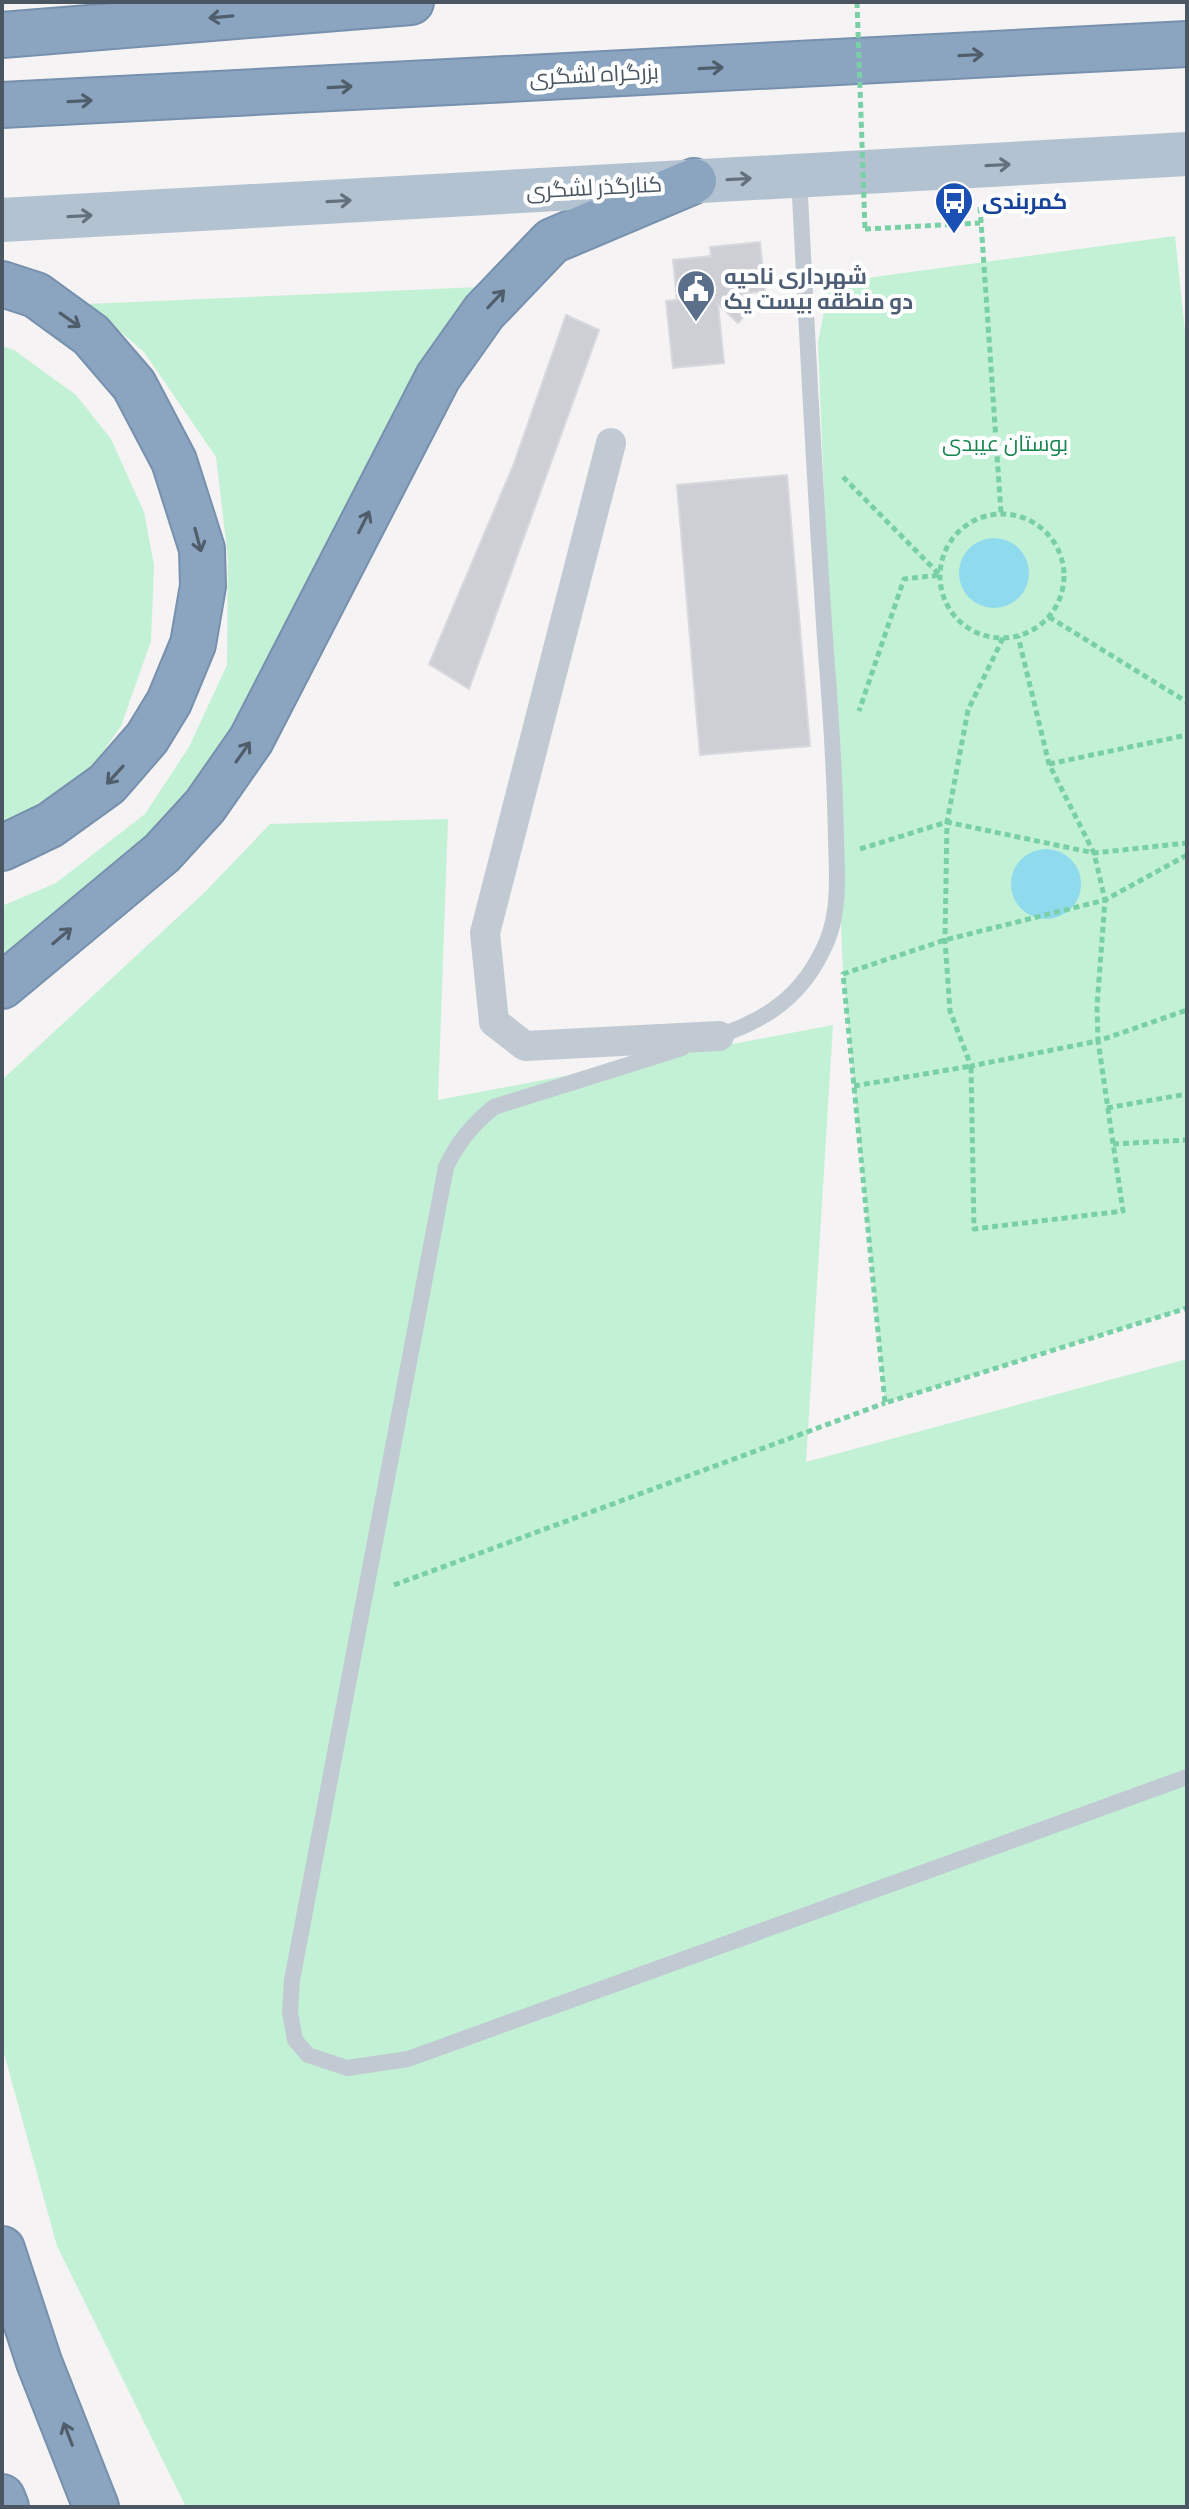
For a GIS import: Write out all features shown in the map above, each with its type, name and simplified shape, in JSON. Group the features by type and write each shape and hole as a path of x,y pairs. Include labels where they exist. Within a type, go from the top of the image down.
{"highway":[{"path":"2,35 411,2"},
{"name":"بزرگراه لشگری","path":"2,105 1187,44"},
{"path":"2,986 162,853 205,806 251,740 438,377 484,312 552,241 694,181"},
{"path":"2,284 36,295 91,335 134,385 174,461 202,549 203,586 193,644 169,702 147,738 107,784 50,825 2,848"},
{"path":"2,2249 39,2362 96,2507"},
{"path":"2,2497 6,2507"}],"main road":[{"name":"کنارگذر لشگری","path":"2,220 1187,154"}],"street":[{"path":"611,443 485,933 494,1022 525,1046 719,1036"}],"lane":[{"path":"799,176 812,445 835,780 837,904 828,940 805,982 783,1004 744,1028 494,1107 474,1123 457,1143 446,1167 292,1980 290,2012 295,2040 308,2055 347,2068 408,2059 1187,1777"}],"path":[{"path":"857,2 865,229 980,223"},
{"path":"979,166 980,223 1001,513"},
{"path":"812,445 940,575"},
{"path":"1001,513 1021,517 1039,526 1054,540 1062,559 1065,579 1060,599 1049,617 1018,636 1003,638 984,635 966,627 942,595 940,575 947,548 965,526 982,517 1001,513"},
{"path":"855,723 904,579 940,575"},
{"path":"1049,617 1187,702"},
{"path":"1003,638 968,710 947,822 945,940 950,1011 971,1066 974,1229 1123,1211 1098,1041 1097,1006 1105,900 1094,853 1049,764 1018,636"},
{"path":"1049,764 1187,735"},
{"path":"837,856 947,822 1094,853 1187,843"},
{"path":"885,1403 843,974 945,940 1105,900 1187,855"},
{"path":"854,1086 1098,1041 1187,1010"},
{"path":"1107,1108 1187,1094"},
{"path":"1113,1144 1187,1140"},
{"path":"365,1596 885,1403 1187,1308"}],"green space":[{"name":"بوستان عیبدی","path":"1175,236 1187,351 1187,1308 885,1403 843,974 818,342 830,283"},
{"path":"480,287 421,361 271,661 210,772 120,872 2,961 2,906 56,883 145,814 189,747 227,665 228,558 216,457 144,352 88,304"},
{"path":"2,346 14,350 76,395 111,439 144,512 154,565 151,641 121,726 71,797 2,828"},
{"path":"448,819 438,1100 833,1025 806,1462 1187,1359 1187,2507 186,2507 57,2246 2,2046 2,1080 205,892 270,824"}],"water":[{"path":"994,538 1019,548 1029,573 1019,598 994,608 969,598 959,573 969,548"},
{"path":"1046,849 1071,859 1081,884 1071,909 1046,919 1021,909 1011,884 1021,859"}],"building":[{"path":"760,242 765,291 740,294 753,306 738,323 718,304 724,363 673,368 666,301 677,300 673,260 711,256 710,247"},
{"path":"566,315 599,330 469,689 429,664 513,466"},
{"path":"787,475 810,746 700,755 677,485"}],"place":[{"name":"کمربندی","path":"954,235"},
{"name":"شهرداری ناحیه دو منطقه بیست یک","path":"696,323"}]}
